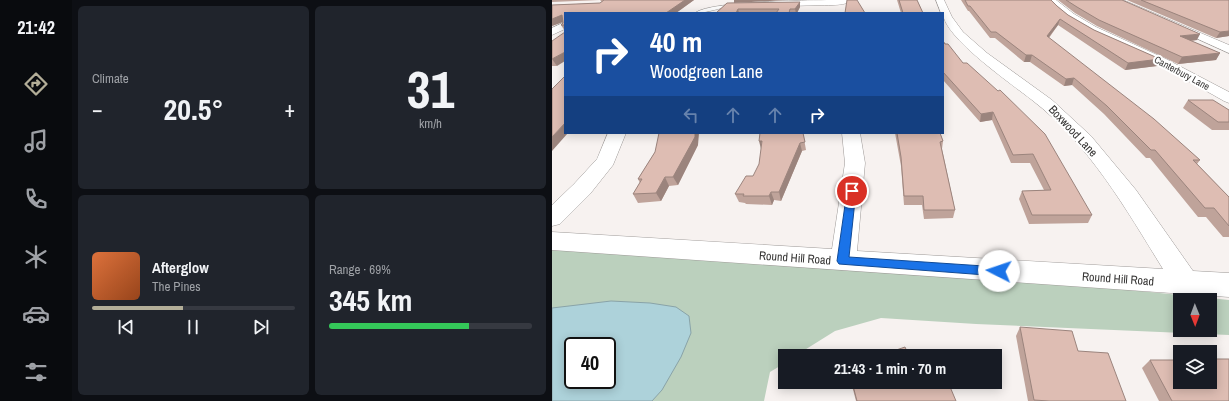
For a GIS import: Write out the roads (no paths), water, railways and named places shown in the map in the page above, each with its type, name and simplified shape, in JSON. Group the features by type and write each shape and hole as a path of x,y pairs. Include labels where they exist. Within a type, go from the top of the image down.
{"street":[{"path":"702,12 709,7 729,4 827,2 849,0"},
{"name":"Boxwood Lane","path":"940,0 947,17 959,34 983,56 1046,103 1085,140 1128,195 1186,283"},
{"name":"Canterbury Lane","path":"1051,0 1063,10 1101,34 1168,65 1229,98"},
{"path":"1116,0 1229,49"},
{"path":"823,12 827,2"},
{"path":"552,32 564,26"},
{"path":"1206,39 1229,38"},
{"path":"552,218 582,189 606,161 617,134"},
{"path":"843,261 855,163 851,134"},
{"name":"Round Hill Road","path":"552,241 1229,286"}],"water":[{"path":"611,301 650,303 676,307 689,316 691,333 681,357 662,390 652,401 552,401 552,308"}]}
